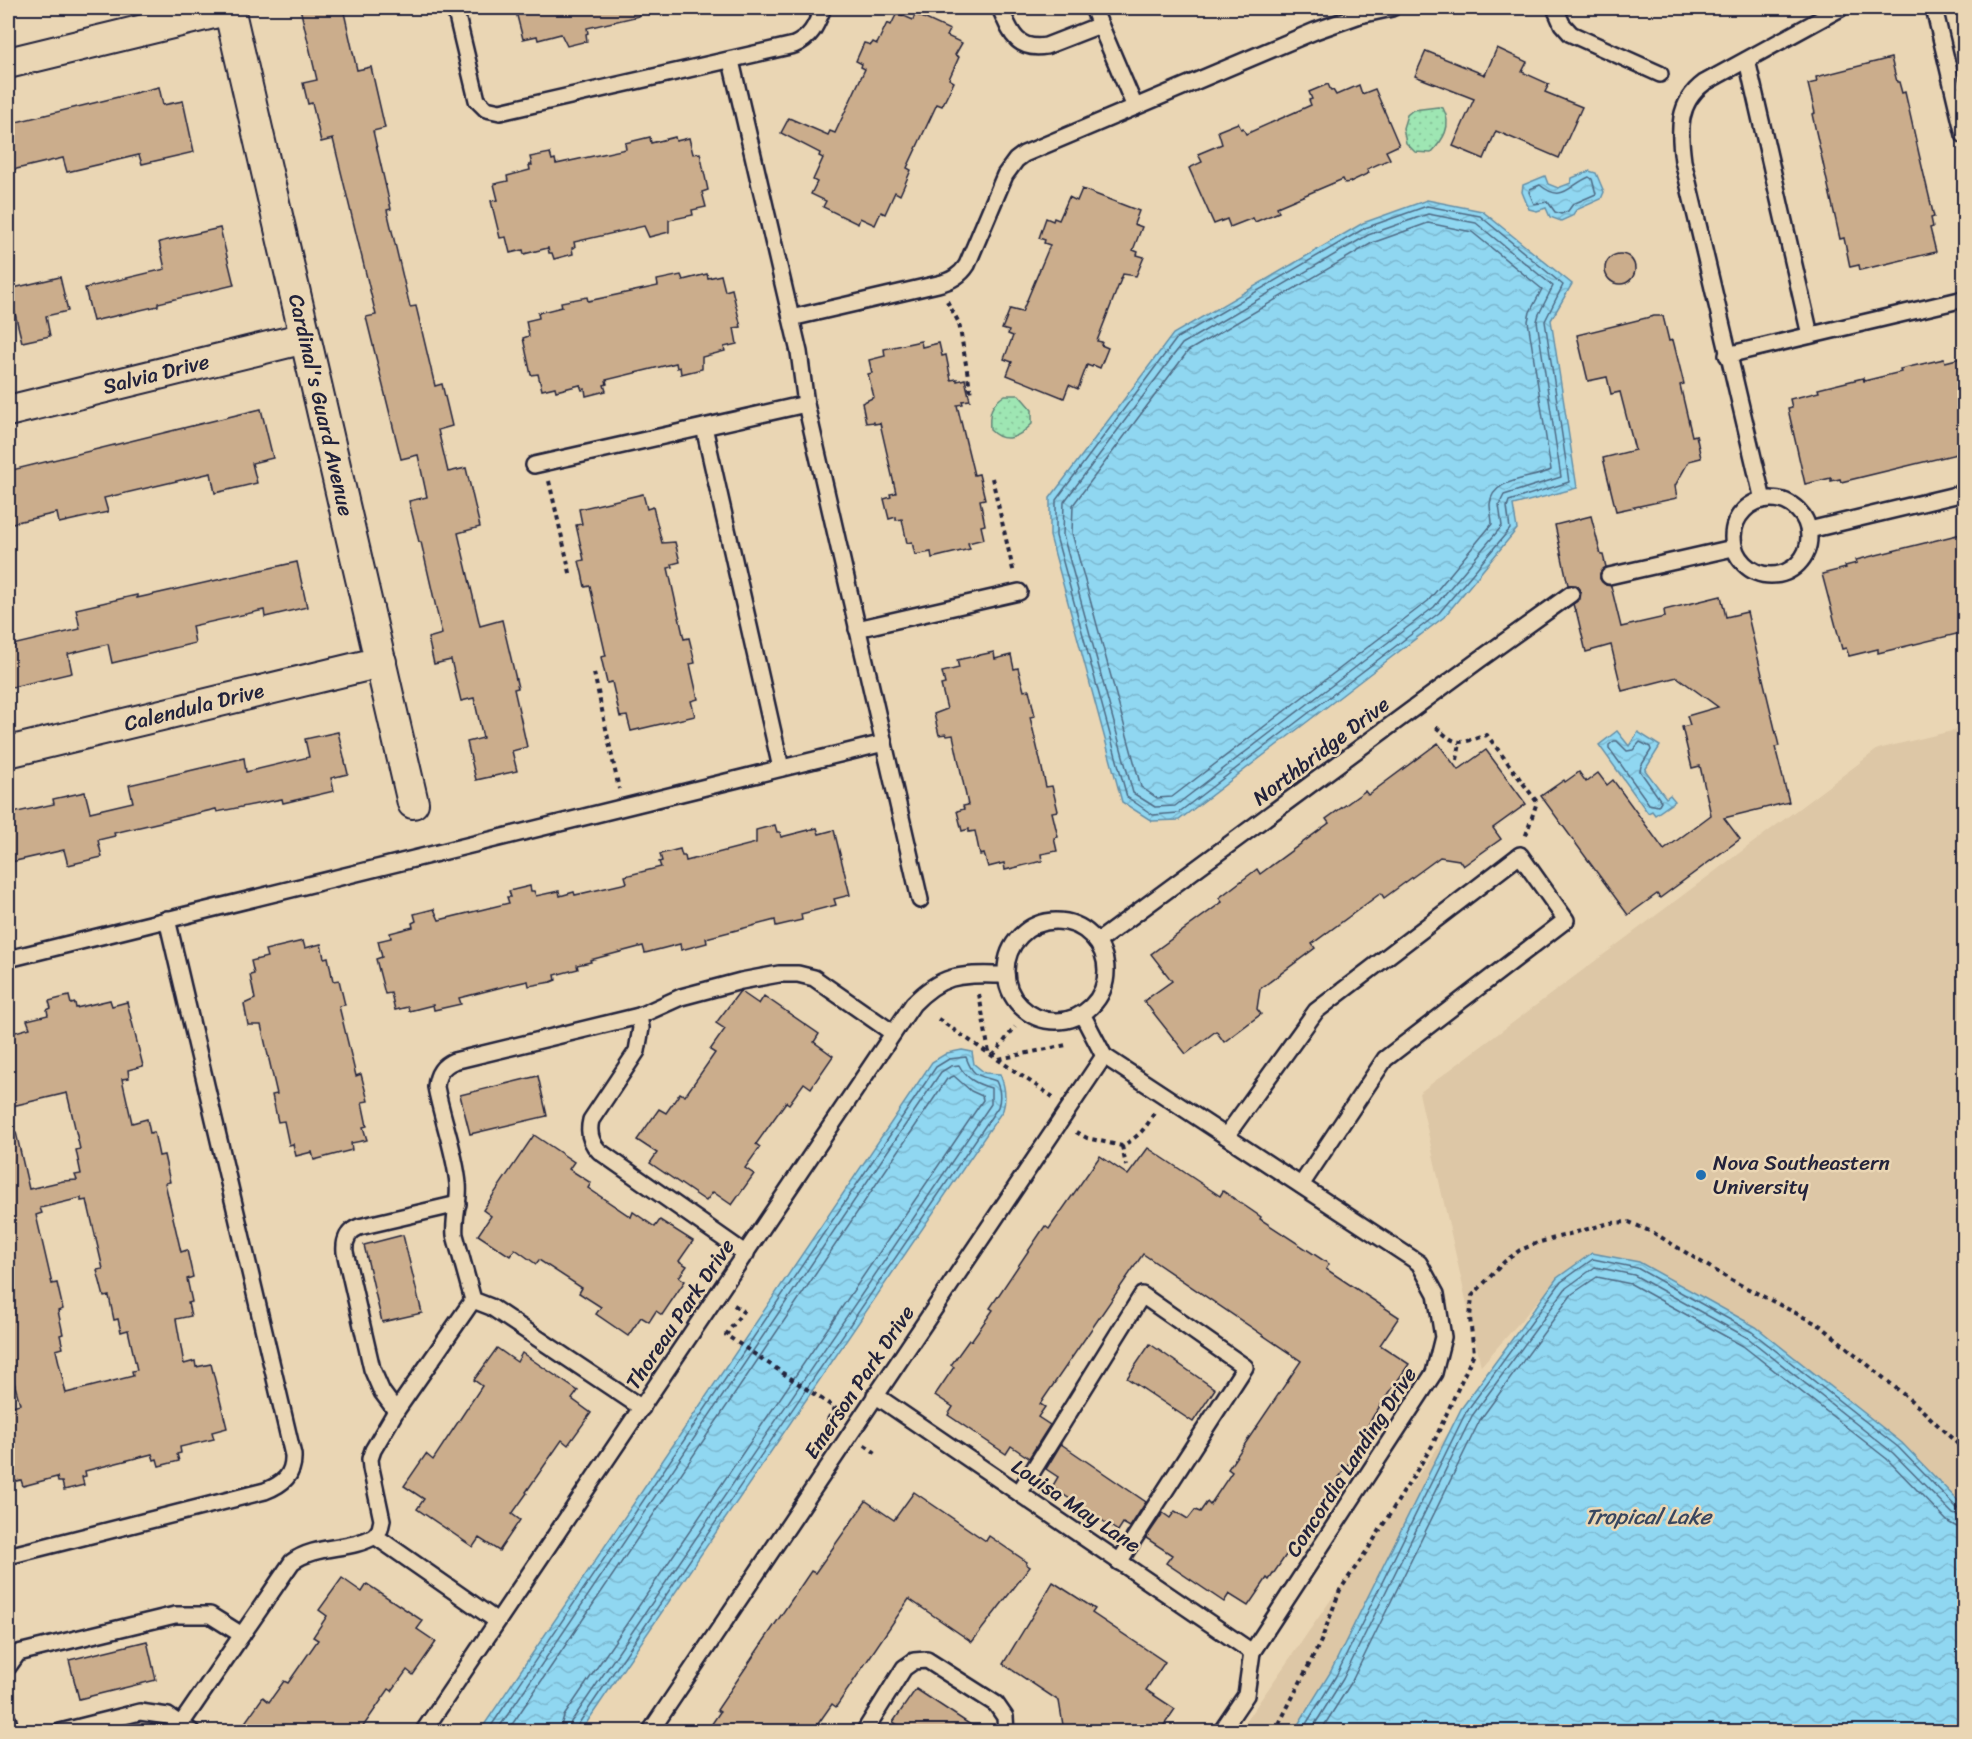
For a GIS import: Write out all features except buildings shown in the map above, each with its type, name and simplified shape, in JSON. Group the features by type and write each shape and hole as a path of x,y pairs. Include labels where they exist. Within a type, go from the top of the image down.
{"street":[{"path":"8,63 230,8"},
{"name":"Cardinal's Guard Avenue","path":"230,8 413,802"},
{"name":"Salvia Drive","path":"8,411 305,338"},
{"name":"Calendula Drive","path":"8,752 381,662"}],"lane":[{"path":"455,8 477,100 493,112 507,111 785,48 802,42 812,33 823,8"},
{"path":"1000,8 1015,38 1020,43 1037,48 1100,25"},
{"path":"1093,8 1135,107"},
{"path":"791,318 952,279 964,270 1005,175 1016,160 1032,150 1315,31 1352,18 1392,8"},
{"path":"1555,8 1562,24 1571,34 1660,74"},
{"path":"1762,500 1683,162 1681,124 1685,104 1695,90 1714,77 1841,8"},
{"path":"1934,8 1965,135"},
{"path":"1747,60 1810,335"},
{"path":"731,61 791,318 806,404 920,900"},
{"path":"1727,355 1965,299"},
{"path":"539,464 806,404"},
{"path":"704,427 781,768"},
{"path":"1809,530 1965,493"},
{"path":"1775,499 1786,502 1797,509 1805,519 1809,530 1806,553 1800,563 1781,575 1769,576 1747,568 1733,548 1733,528 1738,518 1744,510 1762,500 1775,499"},
{"path":"1609,576 1733,548"},
{"path":"857,629 1019,592"},
{"name":"Northbridge Drive","path":"1097,942 1571,594"},
{"path":"8,959 884,742"},
{"path":"1226,1136 1317,1011 1520,855 1566,920 1385,1059 1301,1185"},
{"path":"8,1556 265,1491 284,1481 291,1473 293,1455 167,919"},
{"path":"1046,922 1061,922 1075,925 1097,942 1106,968 1105,981 1097,1000 1082,1014 1069,1020 1040,1019 1027,1012 1016,1002 1009,989 1006,975 1008,961 1012,947 1027,932 1046,922"},
{"path":"473,1300 455,1235 454,1224 458,1204 457,1176 436,1087 441,1070 454,1061 639,1016 681,997 741,981 779,974 798,974 814,978 893,1033"},
{"name":"Thoreau Park Drive","path":"423,1731 893,1033 920,997 942,980 961,976 1006,975"},
{"name":"Concordia Landing Drive","path":"1082,1014 1104,1056 1419,1263 1436,1294 1443,1337 1434,1373 1252,1652 1246,1695 1221,1731"},
{"path":"639,1016 641,1028 637,1051 591,1120 589,1126 591,1140 599,1151 746,1254"},
{"name":"Emerson Park Drive","path":"650,1731 1104,1056"},
{"path":"396,1411 382,1392 372,1369 345,1252 345,1240 348,1234 359,1227 458,1204"},
{"path":"1019,1493 1142,1295 1245,1367 1119,1562"},
{"path":"473,1300 491,1306 642,1408"},
{"path":"60,1731 140,1712 168,1716 187,1728 242,1635 287,1569 299,1557 307,1553 358,1543 375,1536 382,1520 370,1459 376,1442 473,1300"},
{"name":"Louisa May Lane","path":"875,1395 1252,1652"},
{"path":"375,1536 497,1621"},
{"path":"8,1667 18,1653 174,1615 210,1615 242,1635"},
{"path":"864,1731 904,1668 914,1661 927,1660 996,1704 1005,1717 1006,1731"},
{"path":"8,1721 10,1731"}],"path":[{"path":"938,284 959,323 971,394"},
{"path":"539,464 571,577"},
{"path":"992,478 1019,592"},
{"path":"594,673 623,806"},
{"path":"1436,727 1449,740 1460,743 1487,735 1537,802 1520,855"},
{"path":"1457,760 1460,743"},
{"path":"979,993 991,1054"},
{"path":"938,1019 1069,1107"},
{"path":"991,1054 1015,1027"},
{"path":"999,1059 1066,1045"},
{"path":"1059,1122 1087,1138 1122,1146 1136,1138 1148,1126 1163,1095"},
{"path":"1122,1146 1126,1166"},
{"path":"1275,1731 1321,1641 1340,1590 1432,1446 1474,1353 1470,1318 1472,1296 1504,1262 1520,1250 1540,1242 1610,1223 1629,1222 1654,1233 1729,1279 1821,1326 1920,1408 1965,1450"},
{"path":"743,1311 726,1335 835,1408"}],"shaded area":[{"path":"1964,728 1964,1731 1238,1732 1552,1285 1481,1366 1419,1093 1878,749"}],"green space":[{"path":"1443,108 1447,121 1443,138 1431,153 1415,152 1406,143 1403,128 1407,115 1413,110"},
{"path":"1005,395 1019,395 1032,410 1032,424 1012,438 1001,437 990,430 990,414 993,406"}],"water":[{"path":"1589,171 1596,173 1604,192 1601,199 1576,210 1572,216 1561,221 1550,217 1546,208 1537,211 1529,209 1522,192 1523,185 1545,176 1548,184 1558,188 1571,183 1572,178"},
{"path":"1427,200 1482,211 1572,284 1551,320 1577,488 1513,505 1517,529 1444,617 1179,820 1152,821 1122,802 1050,536 1050,498 1173,334 1363,223"},
{"path":"1617,731 1629,746 1638,732 1660,746 1645,770 1666,798 1670,795 1675,801 1655,815 1652,811 1648,813 1599,745"},
{"path":"962,1050 972,1052 974,1064 985,1073 1000,1074 1005,1092 1003,1110 581,1731 480,1731 932,1062 947,1053"},
{"name":"Tropical Lake","path":"1592,1253 1639,1262 1756,1327 1902,1443 1964,1507 1964,1731 1294,1731 1330,1673 1461,1409 1557,1278"}],"place":[{"name":"Nova Southeastern University","path":"1701,1175"}]}
